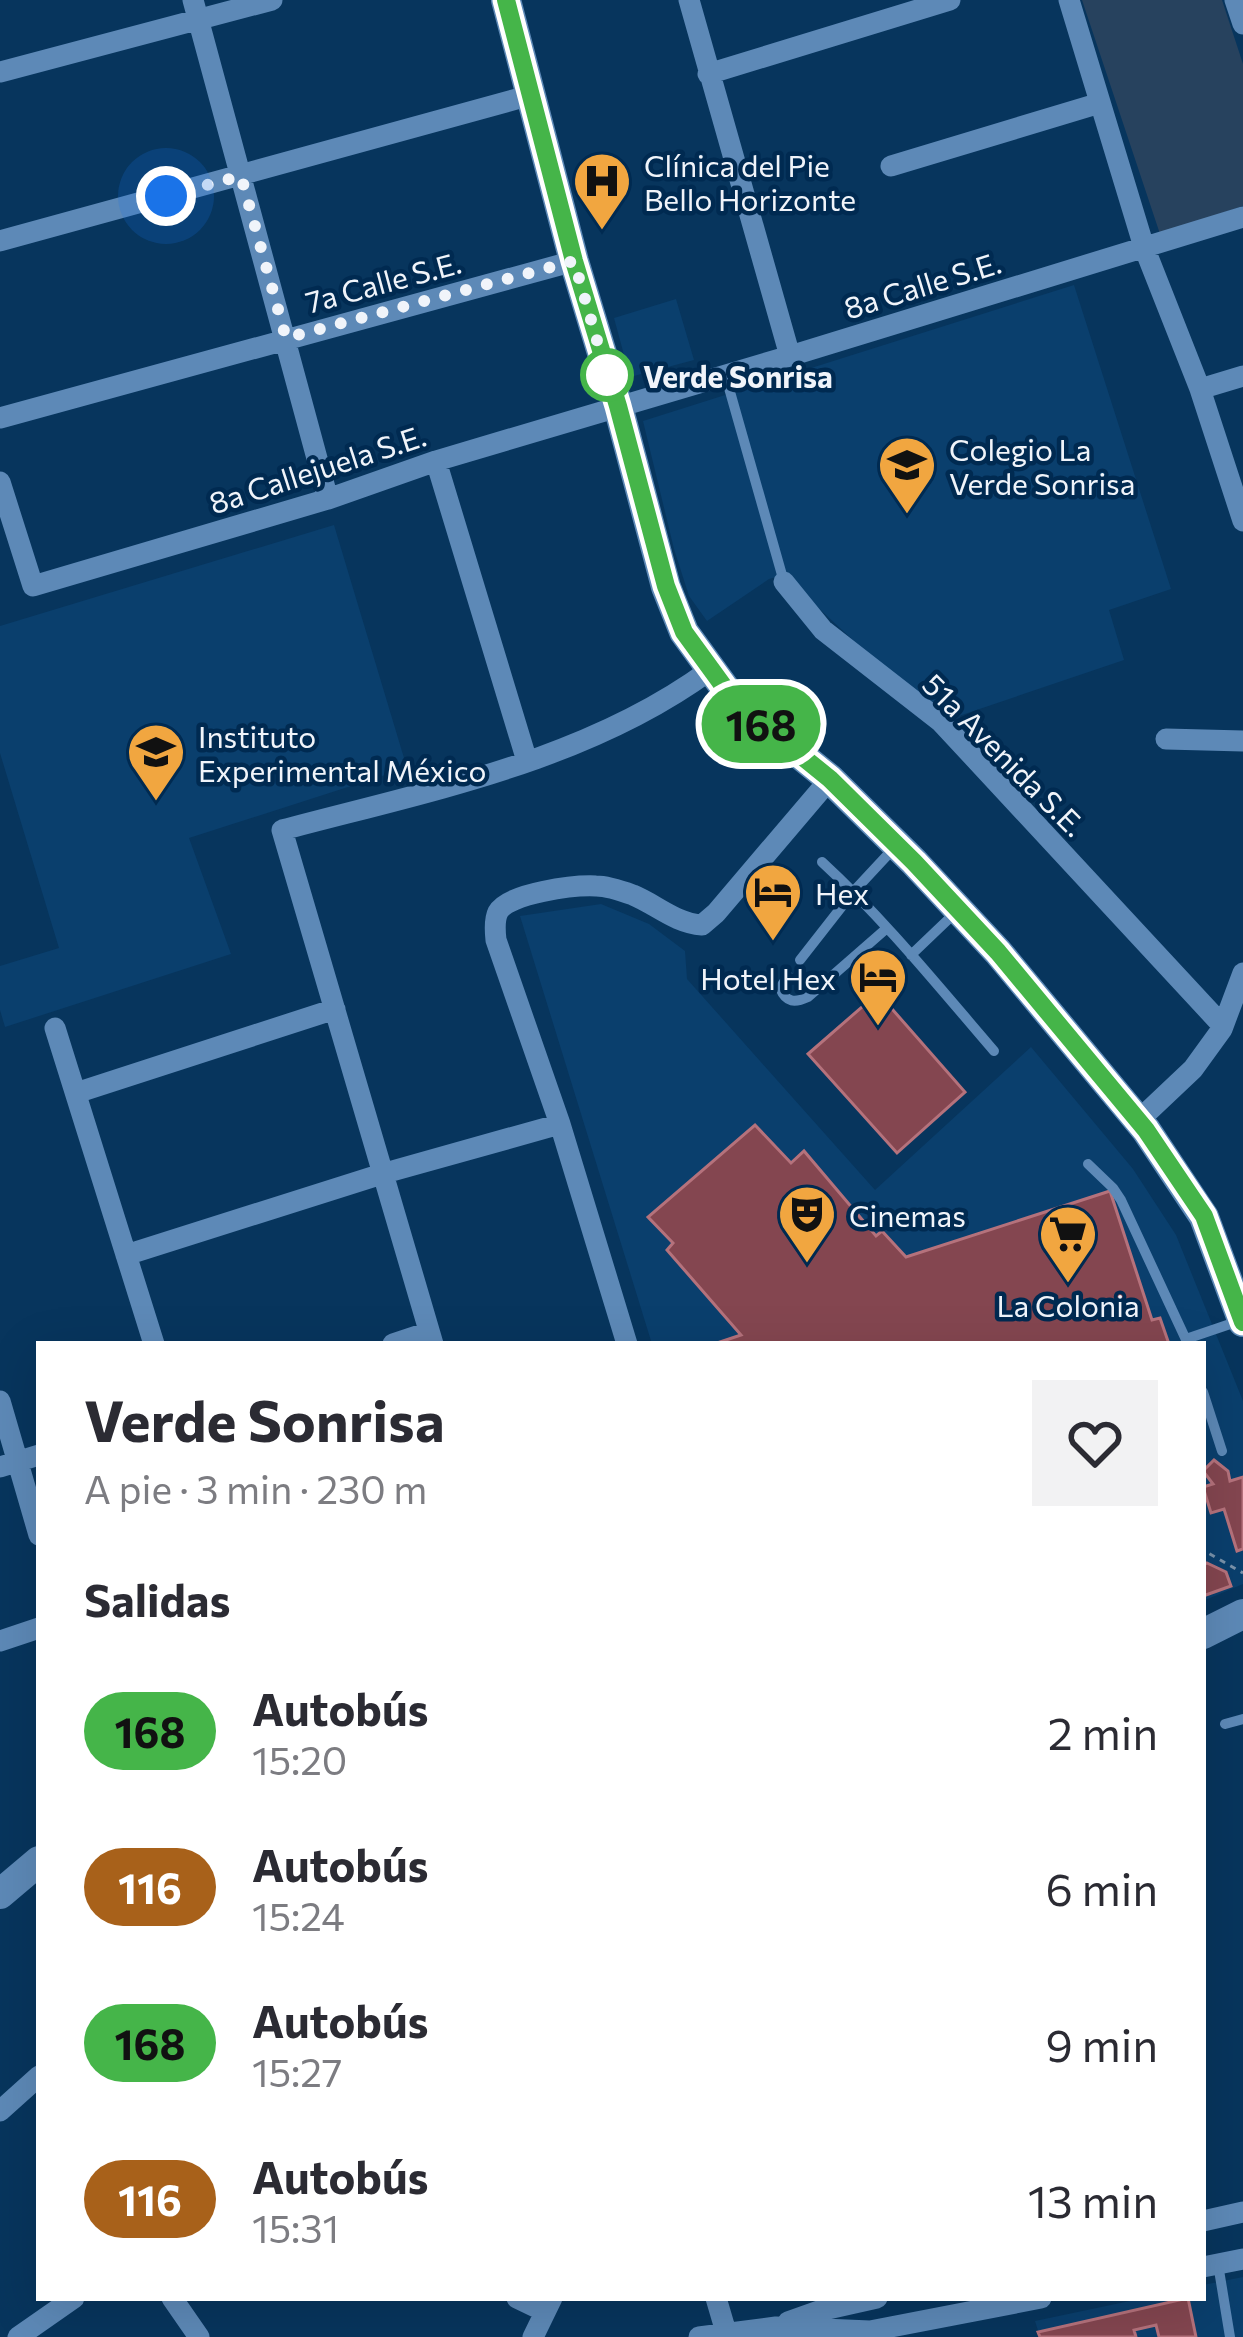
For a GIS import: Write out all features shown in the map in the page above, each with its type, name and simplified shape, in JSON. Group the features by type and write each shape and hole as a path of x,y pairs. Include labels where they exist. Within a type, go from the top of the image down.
{"street":[{"path":"0,72 195,10 272,0"},
{"path":"506,0 574,261 666,586 684,632 735,702 830,779 998,952 1138,1121 1204,1216 1243,1321"},
{"path":"689,0 790,356"},
{"path":"709,74 950,0"},
{"path":"1070,0 1144,247 1200,389 1243,520"},
{"path":"1235,0 1243,24"},
{"path":"195,10 328,499"},
{"path":"0,241 531,95"},
{"path":"891,166 1100,103"},
{"name":"8a Calle S.E.","path":"618,406 1243,217"},
{"name":"7a Calle S.E.","path":"0,418 574,261"},
{"path":"1200,389 1243,376"},
{"name":"8a Callejuela S.E.","path":"0,482 33,586 328,499 618,406"},
{"path":"436,461 527,761"},
{"name":"51a Avenida S.E.","path":"784,581 824,630 940,722 1222,1029"},
{"path":"431,1338 282,830 527,761 633,719 673,698 710,670"},
{"path":"1166,739 1243,742"},
{"path":"626,1341 560,1124 496,940 498,910 521,895 598,886 633,896 684,924 702,925 830,779"},
{"path":"1138,1121 1192,1069 1222,1029 1243,973"},
{"path":"76,1093 334,1009"},
{"path":"56,1028 153,1341"},
{"path":"126,1255 385,1173 560,1124"},
{"path":"0,1401 36,1524"},
{"path":"1206,1632 1243,1614"},
{"path":"0,1640 36,1629"},
{"path":"0,1894 36,1864"},
{"path":"0,2111 36,2079"},
{"path":"1206,2220 1243,2212"},
{"path":"1210,2265 1243,2259"},
{"path":"18,2337 70,2301"},
{"path":"174,2301 199,2337"},
{"path":"717,2301 726,2332"},
{"path":"699,2337 776,2326 864,2301"},
{"path":"776,2326 817,2333 870,2331 1025,2301"},
{"path":"533,2337 548,2305"}],"lane":[{"name":"51a Avenida S.E.","path":"725,374 784,581"},
{"path":"800,960 896,845"},
{"path":"822,862 854,891 994,1051"},
{"path":"911,955 958,909"},
{"path":"788,976 780,988 783,995 797,1002 808,997 886,928"},
{"path":"1088,1164 1113,1188 1127,1212 1187,1341 1243,1321"},
{"path":"1206,1401 1222,1451"},
{"path":"1225,1724 1243,1719"},
{"path":"1210,2265 1230,2337"}],"path":[{"path":"1206,1552 1243,1573"}],"shaded area":[{"path":"1082,0 1222,0 1243,64 1243,206 1160,234"},
{"name":"Colegio La Verde Sonrisa","path":"1074,285 1171,589 1109,610 1124,660 941,722 783,575 769,579 707,621 689,596 643,421"},
{"path":"676,299 694,360 630,377 614,318"},
{"name":"Instituto Experimental México","path":"334,525 407,768 189,838 231,954 5,1027 0,966 59,948 0,753 0,626"},
{"path":"601,904 649,924 685,951 687,979 875,1190 1031,1047 1133,1169 1176,1235 1243,1401 1243,1584 1206,1600 1206,1341 651,1341 520,916"},
{"path":"1243,2277 1243,2337 1040,2337 1035,2321 1130,2301 1206,2301 1206,2284"}],"building":[{"path":"878,993 965,1092 897,1153 808,1054"},
{"path":"755,1125 791,1163 804,1151 876,1236 882,1231 906,1257 1110,1191 1152,1320 1160,1318 1168,1341 723,1341 741,1335 667,1250 673,1243 648,1217"},
{"path":"1214,1460 1228,1471 1230,1481 1243,1477 1243,1549 1237,1551 1224,1509 1211,1513 1206,1486 1213,1484 1206,1468"},
{"path":"1206,1564 1226,1572 1231,1586 1206,1595"},
{"path":"1189,2301 1196,2337 1159,2337 1156,2325 1134,2330 1136,2337 1040,2337 1038,2332"}],"bus line":[{"name":"168","path":"506,0 574,261 666,586 684,632 735,702 830,779 998,952 1146,1130 1204,1216 1243,1322"}],"place":[{"name":"Clínica del Pie Bello Horizonte","path":"602,232"},
{"name":"Verde Sonrisa","path":"607,375"},
{"name":"Colegio La Verde Sonrisa","path":"907,516"},
{"name":"Instituto Experimental México","path":"156,803"},
{"name":"Hex","path":"773,943"},
{"name":"Hotel Hex","path":"878,1028"},
{"name":"Cinemas","path":"807,1265"},
{"name":"La Colonia","path":"1068,1285"}],"route":[{"path":"166,196 241,176 286,338 574,261 607,375"}]}
